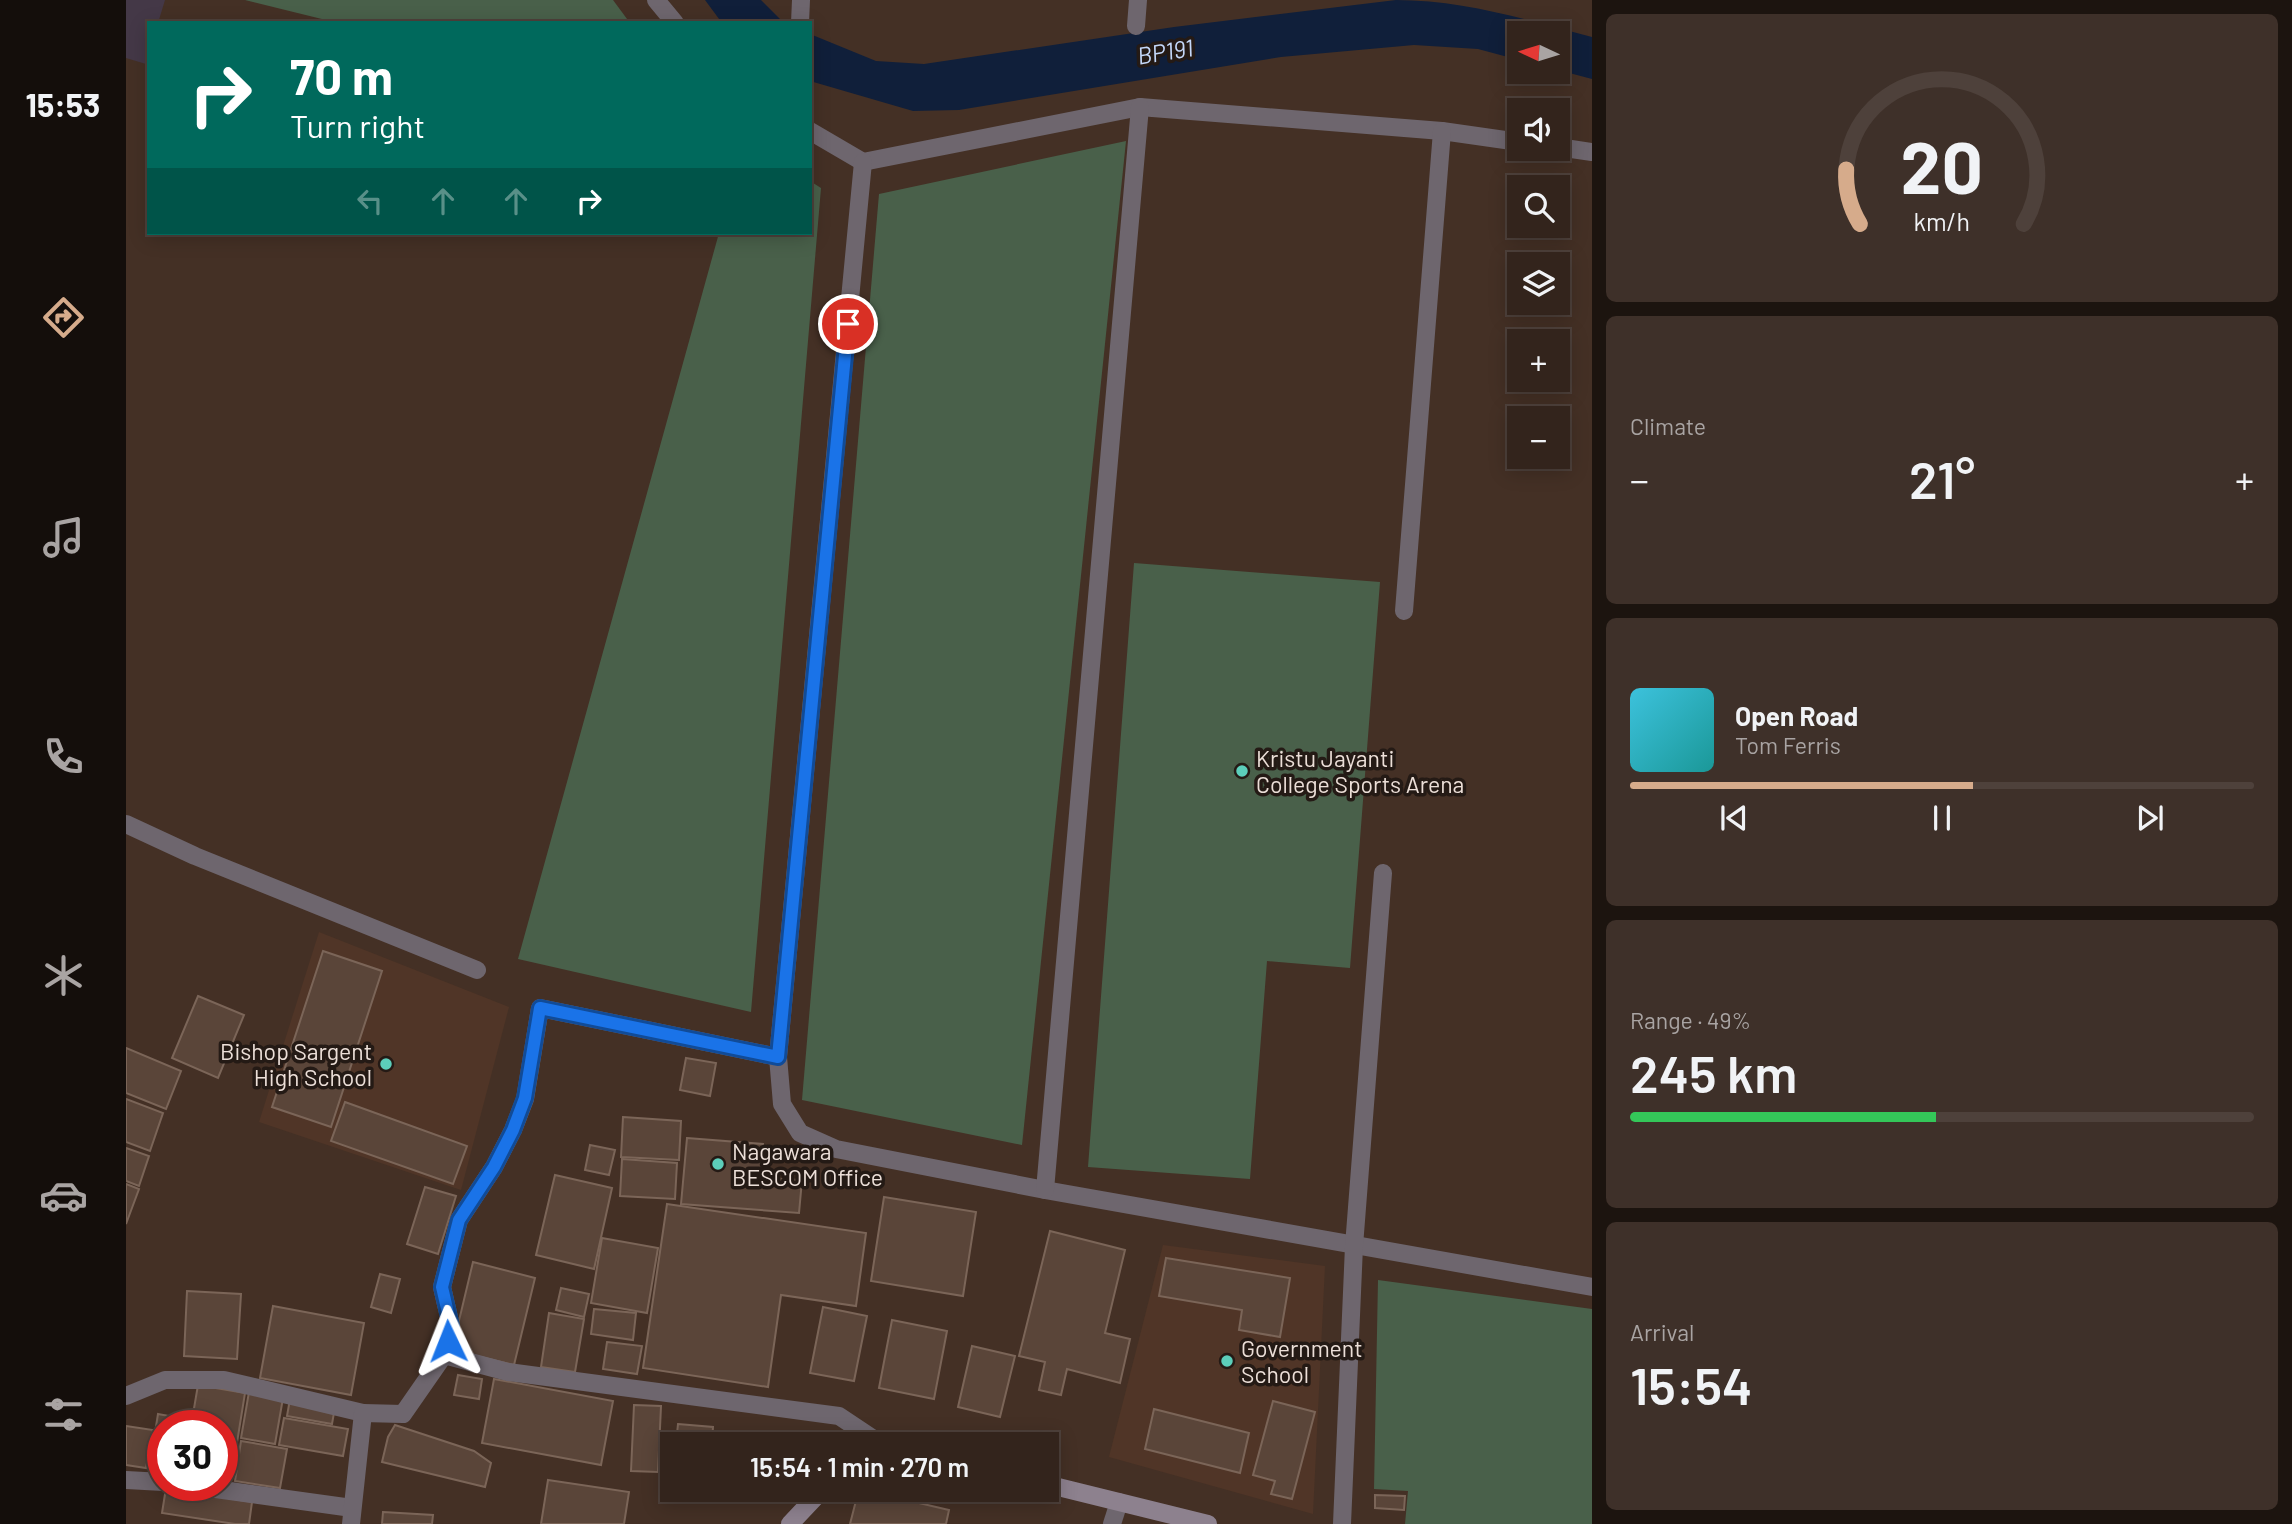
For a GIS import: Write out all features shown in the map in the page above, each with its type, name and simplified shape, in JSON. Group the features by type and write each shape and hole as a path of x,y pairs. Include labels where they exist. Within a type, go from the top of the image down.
{"street":[{"path":"656,0 673,21"},
{"path":"800,21 802,0"},
{"path":"1136,26 1138,0"},
{"path":"1045,1190 1140,107"},
{"path":"812,132 863,162 1140,107 1442,131 1507,140"},
{"path":"1404,611 1442,131"},
{"path":"1570,149 1592,152"},
{"path":"863,162 778,1057 782,1104 800,1133 836,1149 1045,1190 1592,1287"},
{"path":"126,824 195,856 477,970"},
{"path":"1342,1524 1354,1246 1383,873"},
{"path":"126,1396 165,1380 224,1380 363,1413 403,1414 444,1355 451,1326 442,1287 459,1220 494,1167 513,1130 525,1098 540,1008 778,1057"},
{"path":"444,1355 508,1372 839,1416 862,1432"},
{"path":"238,1494 351,1516 363,1413"},
{"path":"126,1480 147,1481"},
{"path":"1059,1487 1208,1524"},
{"path":"790,1524 811,1502"},
{"path":"1112,1524 1119,1502"}],"shaded area":[{"path":"126,0 165,0 159,21 147,21 146,64 126,58"},
{"name":"Bishop Sargent High School","path":"319,932 509,1007 461,1190 259,1122"},
{"name":"Government School","path":"1163,1245 1325,1266 1313,1514 1109,1457"}],"green space":[{"path":"245,0 613,0 629,21 330,21"},
{"path":"1126,141 1022,1145 802,1100 879,194"},
{"path":"812,182 821,188 751,1012 518,959 718,235 812,235"},
{"name":"Kristu Jayanti College Sports Arena","path":"1134,563 1380,582 1350,968 1267,961 1250,1179 1088,1167"},
{"path":"1378,1280 1592,1309 1592,1524 1405,1524 1408,1491 1374,1489"}],"water":[{"path":"705,0 761,0 782,21 721,21"},
{"name":"BP191","path":"1396,0 1446,3 1531,21 1507,21 1507,57 1478,49 1414,45 1281,57 959,110 913,111 812,82 812,35 876,61 924,64 1174,27"},
{"path":"1570,31 1592,37 1592,79 1570,73"}],"building":[{"path":"323,951 382,971 331,1127 272,1107"},
{"path":"198,996 244,1015 218,1078 172,1058"},
{"path":"126,1048 181,1071 166,1109 126,1093"},
{"path":"686,1058 716,1063 710,1096 680,1090"},
{"path":"126,1099 163,1113 150,1151 126,1142"},
{"path":"345,1102 467,1146 453,1184 331,1141"},
{"path":"623,1117 681,1121 679,1160 621,1157"},
{"path":"687,1138 763,1144 761,1166 781,1179 802,1180 799,1213 681,1204"},
{"path":"590,1145 615,1150 609,1175 585,1170"},
{"path":"126,1148 149,1156 139,1186 126,1181"},
{"path":"622,1159 677,1163 675,1199 620,1196"},
{"path":"555,1175 612,1188 594,1269 536,1255"},
{"path":"126,1184 139,1189 126,1224"},
{"path":"425,1187 456,1196 438,1254 407,1244"},
{"path":"884,1197 976,1212 963,1296 871,1281"},
{"path":"667,1204 866,1233 856,1306 781,1295 768,1387 643,1368"},
{"path":"1050,1231 1125,1250 1105,1333 1130,1339 1120,1383 1067,1369 1061,1395 1039,1390 1045,1362 1019,1356"},
{"path":"602,1238 658,1248 647,1313 591,1303"},
{"path":"1166,1258 1290,1278 1280,1337 1239,1330 1242,1310 1159,1296"},
{"path":"473,1262 535,1278 514,1365 452,1350"},
{"path":"380,1274 400,1279 391,1313 371,1307"},
{"path":"561,1288 589,1294 584,1317 556,1310"},
{"path":"187,1291 241,1294 237,1359 184,1356"},
{"path":"273,1306 364,1323 351,1395 260,1378"},
{"path":"823,1307 867,1316 854,1381 810,1373"},
{"path":"594,1309 636,1313 633,1340 591,1334"},
{"path":"549,1313 584,1319 575,1372 541,1367"},
{"path":"892,1320 947,1331 934,1399 879,1388"},
{"path":"607,1342 642,1346 637,1374 603,1369"},
{"path":"972,1346 1015,1356 1000,1417 958,1407"},
{"path":"458,1375 482,1379 479,1399 454,1395"},
{"path":"494,1379 613,1401 601,1465 482,1443"},
{"path":"198,1385 245,1393 238,1436 238,1410 194,1410"},
{"path":"249,1392 283,1398 275,1444 241,1438"},
{"path":"290,1399 335,1407 332,1424 287,1416"},
{"path":"1273,1401 1315,1412 1292,1499 1271,1494 1275,1481 1253,1475"},
{"path":"634,1405 661,1406 658,1472 631,1471"},
{"path":"1154,1409 1249,1433 1240,1473 1145,1449"},
{"path":"284,1418 348,1429 343,1456 279,1445"},
{"path":"678,1424 713,1427 713,1432 677,1432"},
{"path":"395,1425 474,1451 491,1463 485,1487 382,1462 388,1437"},
{"path":"126,1426 147,1429 146,1468 126,1465"},
{"path":"241,1441 287,1449 280,1488 238,1481"},
{"path":"548,1480 629,1492 624,1524 541,1524"},
{"path":"1375,1495 1405,1496 1404,1510 1375,1508"},
{"path":"238,1500 252,1502 249,1524 162,1513 164,1501"},
{"path":"856,1502 915,1502 949,1510 946,1524 850,1524"},
{"path":"383,1512 433,1515 432,1524 382,1524"}],"place":[{"name":"Kristu Jayanti College Sports Arena","path":"1242,771"},
{"name":"Bishop Sargent High School","path":"386,1064"},
{"name":"Nagawara BESCOM Office","path":"718,1164"},
{"name":"Government School","path":"1227,1361"}],"route":[{"path":"448,1341 451,1326 442,1287 459,1220 494,1167 513,1130 525,1098 540,1008 778,1057 848,324"}]}
